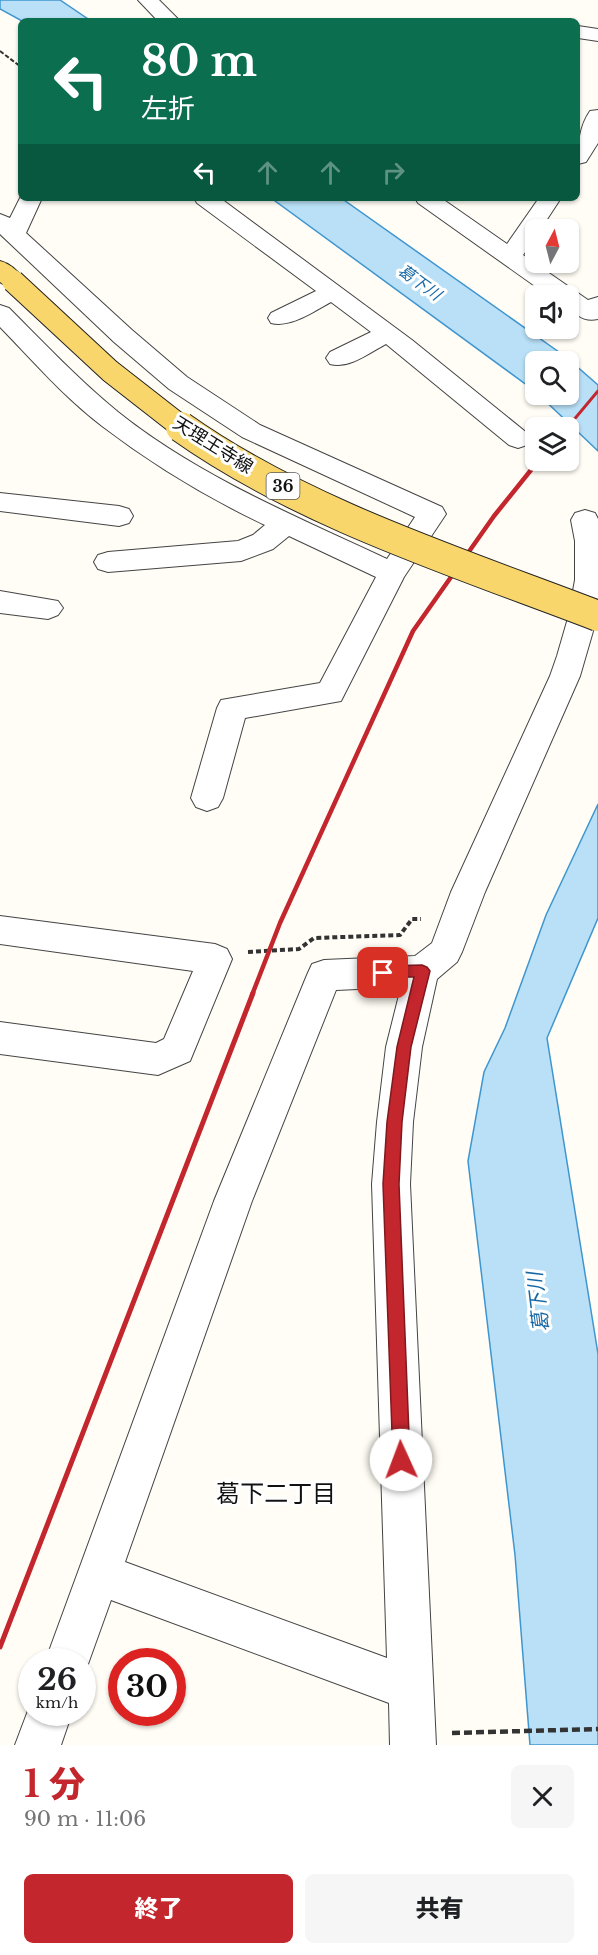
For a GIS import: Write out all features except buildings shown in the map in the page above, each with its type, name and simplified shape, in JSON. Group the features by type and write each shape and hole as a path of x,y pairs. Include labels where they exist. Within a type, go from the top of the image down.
{"main road":[{"name":"天理王寺線","path":"7,274 72,338 151,405 215,449 294,492 368,525 598,616"}],"street":[{"path":"148,0 167,18"},
{"path":"580,32 598,35"},
{"path":"580,154 588,142 598,116"},
{"path":"29,201 7,227 64,282 178,383 251,431 432,513 392,573 330,693 232,708 207,798"},
{"path":"209,201 333,292 468,396 518,439"},
{"path":"430,201 552,285"},
{"path":"511,256 548,201"},
{"path":"64,282 0,312 66,380 110,419 180,467 230,497 392,573"},
{"path":"280,318 333,292"},
{"path":"579,305 590,313 598,304"},
{"path":"339,358 387,334"},
{"path":"0,502 119,516"},
{"path":"413,1739 391,1184 395,1122 404,1047 422,971 445,952 472,881 565,676 577,640 592,574 591,545 585,520"},
{"path":"108,562 241,551 263,542 285,524"},
{"path":"0,602 48,608"},
{"path":"0,930 215,959 177,1050 158,1059 0,1038"},
{"path":"72,1648 233,1201 324,975 422,971"},
{"path":"99,1574 411,1689"},
{"path":"38,1745 45,1726"}],"path":[{"path":"0,51 18,65"},
{"path":"413,1739 598,1729"}],"water":[{"path":"0,0 60,0 87,18 18,19 0,9"},
{"name":"葛下川","path":"275,201 345,201 525,328 525,339 541,339 558,351 525,351 525,384"},
{"path":"579,368 598,385 598,451 579,433 579,417 562,417 550,405 579,405"},
{"name":"葛下川","path":"598,804 598,918 547,1038 598,1354 598,1745 530,1745 515,1555 468,1161 484,1072 505,1028 546,915"}],"railway":[{"path":"576,417 598,391"},
{"path":"252,995 280,923 413,631 494,516 530,471"},
{"path":"0,1647 253,993"}],"district":[{"name":"葛下二丁目","path":"276,1493"}],"route":[{"path":"383,973 422,971 404,1047 395,1122 391,1184 401,1460"}]}
